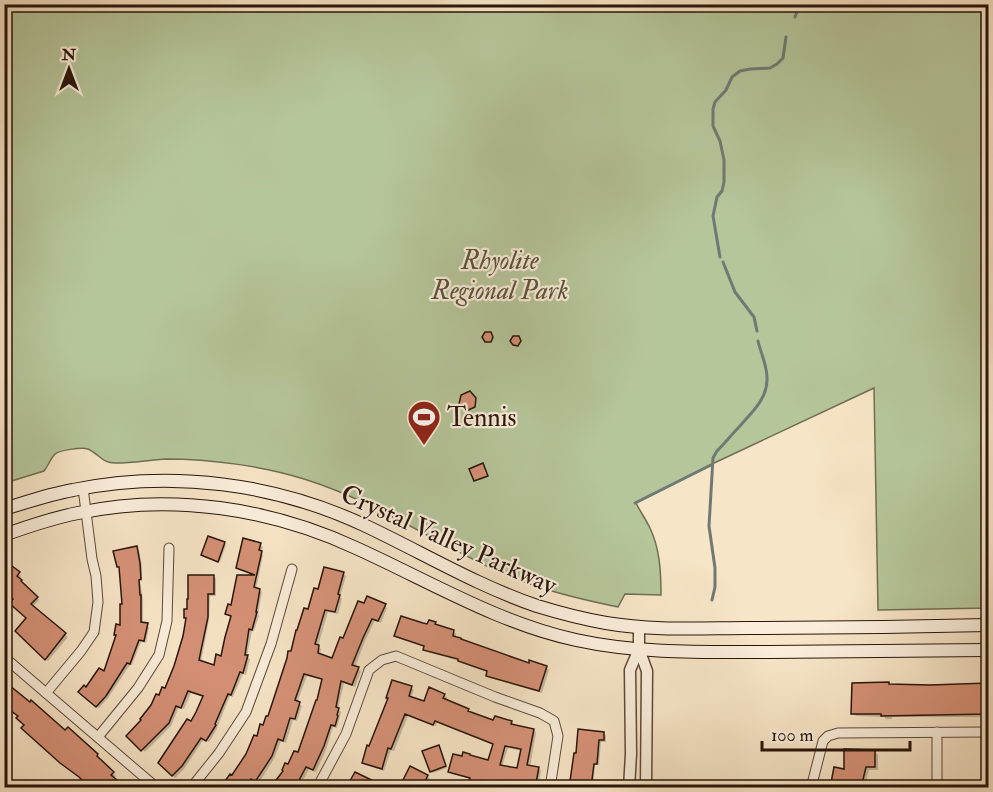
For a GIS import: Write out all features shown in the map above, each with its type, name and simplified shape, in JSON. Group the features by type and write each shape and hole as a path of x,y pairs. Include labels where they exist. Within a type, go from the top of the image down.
{"main road":[{"name":"Crystal Valley Parkway","path":"4,509 83,488 139,482 183,481 234,486 288,496 315,505 357,522 517,598 560,613 607,623 655,628 860,628 988,625"},
{"name":"Crystal Valley Parkway","path":"4,535 86,511 140,505 182,505 231,509 282,519 307,527 525,626 603,646 676,652 988,650"}],"street":[{"path":"46,693 94,632 98,602 97,585 83,488"},
{"path":"98,737 138,688 159,656 167,621 169,548"},
{"path":"191,788 219,753 246,712 271,644 292,569"},
{"path":"639,627 639,649 647,671 646,788"},
{"path":"629,788 630,670 639,649"},
{"path":"317,788 346,734 369,670 382,660 396,656 540,713 554,721 558,736 550,788"},
{"path":"4,657 157,788"},
{"path":"936,788 937,732"},
{"path":"811,788 823,741 828,736 838,733 988,732"}],"green space":[{"name":"Rhyolite Regional Park","path":"293,4 988,5 988,608 878,610 874,388 712,464 636,503 656,544 661,595 625,594 618,607 523,582 353,498 304,479 271,470 183,459 112,463 88,449 81,448 56,453 44,471 5,483 5,11 273,11"}],"building":[{"path":"485,332 491,332 493,337 491,342 485,342 482,337"},
{"path":"513,336 519,336 521,341 518,346 513,345 510,341"},
{"path":"470,391 476,398 475,407 466,411 459,404 461,395"},
{"path":"483,463 488,476 474,481 469,469"},
{"path":"208,536 225,542 218,562 201,555"},
{"path":"243,538 261,543 259,550 262,551 254,587 260,589 257,612 252,630 249,629 245,655 248,655 243,673 240,672 231,695 228,694 216,725 206,741 201,738 182,766 172,776 158,763 187,719 191,721 203,696 188,691 181,708 176,706 169,723 141,751 126,736 141,720 156,694 159,695 162,687 165,688 174,666 186,618 184,618 184,609 187,609 188,575 214,575 214,594 208,594 208,617 199,660 214,665 216,654 221,656 231,616 225,614 228,604 231,605 237,575 255,575 236,568"},
{"path":"137,546 141,579 139,580 141,622 148,623 144,641 139,640 130,664 127,663 106,696 96,707 78,692 84,685 86,687 99,668 104,671 116,635 114,635 116,624 120,625 120,604 122,604 119,567 117,567 113,551"},
{"path":"12,566 20,572 17,576 21,581 38,597 31,604 66,633 45,660 15,631 26,618 9,603 13,599 4,592 4,575"},
{"path":"324,567 344,572 335,612 325,610 315,644 319,645 318,653 332,658 358,601 364,603 367,596 386,604 378,621 372,619 363,638 352,665 359,667 352,685 341,681 335,726 331,725 313,770 306,767 295,788 270,788 283,771 285,763 288,764 294,751 298,752 317,700 322,679 304,674 295,700 300,702 295,719 290,718 283,741 278,739 272,756 255,782 251,779 245,788 220,788 246,754 254,735 257,736 260,724 263,725 268,716 304,608 308,609 314,588 318,589"},
{"path":"401,616 427,624 429,620 436,622 435,624 454,630 453,636 529,663 529,660 547,666 539,691 486,676 487,671 458,661 458,659 423,650 424,646 394,636"},
{"path":"392,680 412,686 409,696 424,701 429,687 445,694 443,698 469,709 468,711 493,720 495,716 512,721 511,724 534,729 527,765 539,767 535,788 499,788 448,772 453,754 462,756 463,752 488,760 493,744 435,721 433,725 405,714 391,749 388,748 382,769 362,763 367,745 369,746 388,698 386,698","holes":["505,746 521,749 517,768 500,765"]},
{"path":"4,681 30,702 31,700 65,730 68,727 98,754 97,756 114,772 111,775 127,788 90,788 60,763 21,728 24,725 16,718 18,716 4,706"},
{"path":"889,682 889,684 930,685 988,683 988,714 881,716 881,714 851,714 852,683"},
{"path":"578,729 604,732 604,740 599,740 597,764 594,764 591,788 569,788"},
{"path":"439,745 446,766 430,772 422,751"},
{"path":"844,749 875,750 875,767 866,767 861,788 830,788 834,767 844,769"},
{"path":"410,766 428,775 422,788 399,788"},
{"path":"355,772 388,788 346,788"}],"waterway":[{"path":"795,17 800,4"},
{"path":"720,257 713,216 717,197 722,191 724,182 724,160 720,141 713,126 715,102 726,90 732,77 740,71 770,68 777,64 783,58 786,37"},
{"path":"723,262 735,292 754,317 757,331"},
{"path":"712,600 715,568 709,526 713,458 754,410 765,392 767,373 758,341"},
{"path":"635,503 711,465"}],"place":[{"name":"Tennis","path":"424,446"}]}
